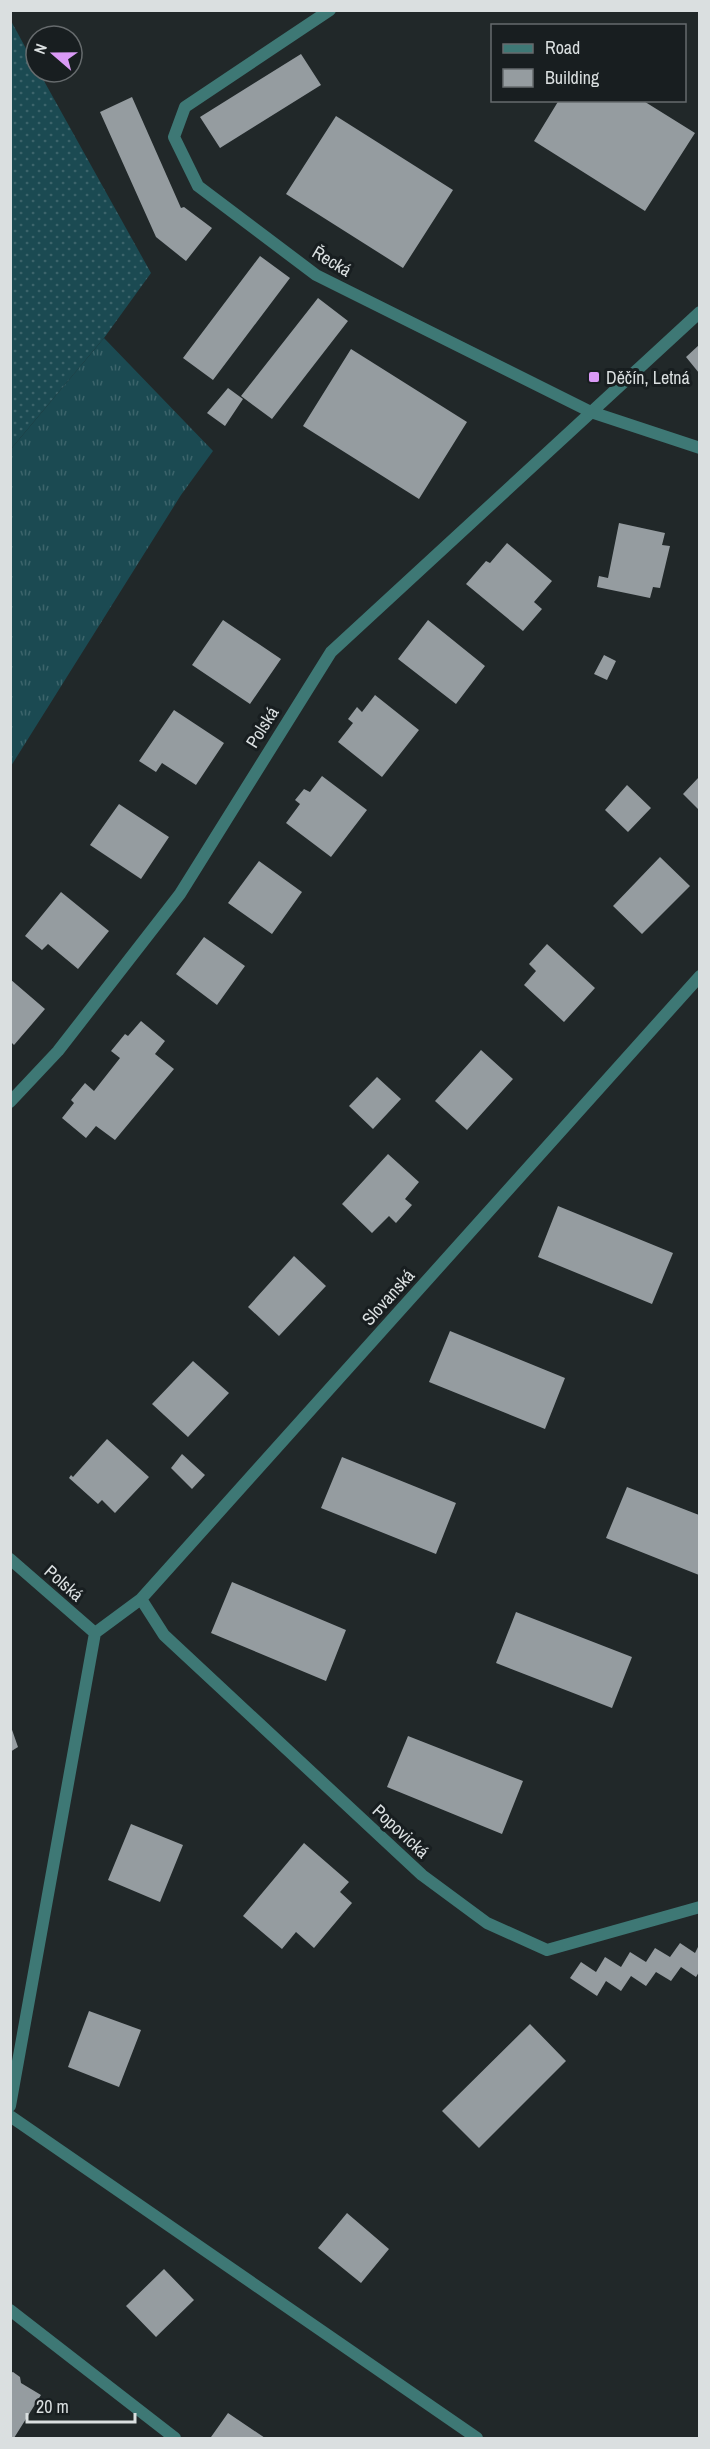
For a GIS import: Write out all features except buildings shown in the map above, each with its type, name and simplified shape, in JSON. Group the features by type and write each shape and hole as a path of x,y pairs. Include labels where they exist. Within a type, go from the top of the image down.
{"street":[{"name":"Řecká","path":"330,10 185,106 174,137 198,186 316,275 591,412 699,448"},
{"name":"Polská","path":"10,1102 58,1051 180,894 330,652 699,312"},
{"name":"Slovanská","path":"94,1633 141,1599 699,976"},
{"name":"Polská","path":"10,1559 94,1633"},
{"name":"Popovická","path":"141,1599 164,1635 422,1875 487,1923 547,1950 699,1907"},
{"path":"10,2106 94,1633"},
{"path":"10,2116 477,2439"},
{"path":"10,2310 175,2439"}],"green space":[{"path":"10,19 24,45 24,84 46,84 151,273 104,338 11,449"},
{"path":"104,338 213,451 181,495 11,766 11,449"}],"place":[{"name":"Děčín, Letná","path":"594,377"}]}
